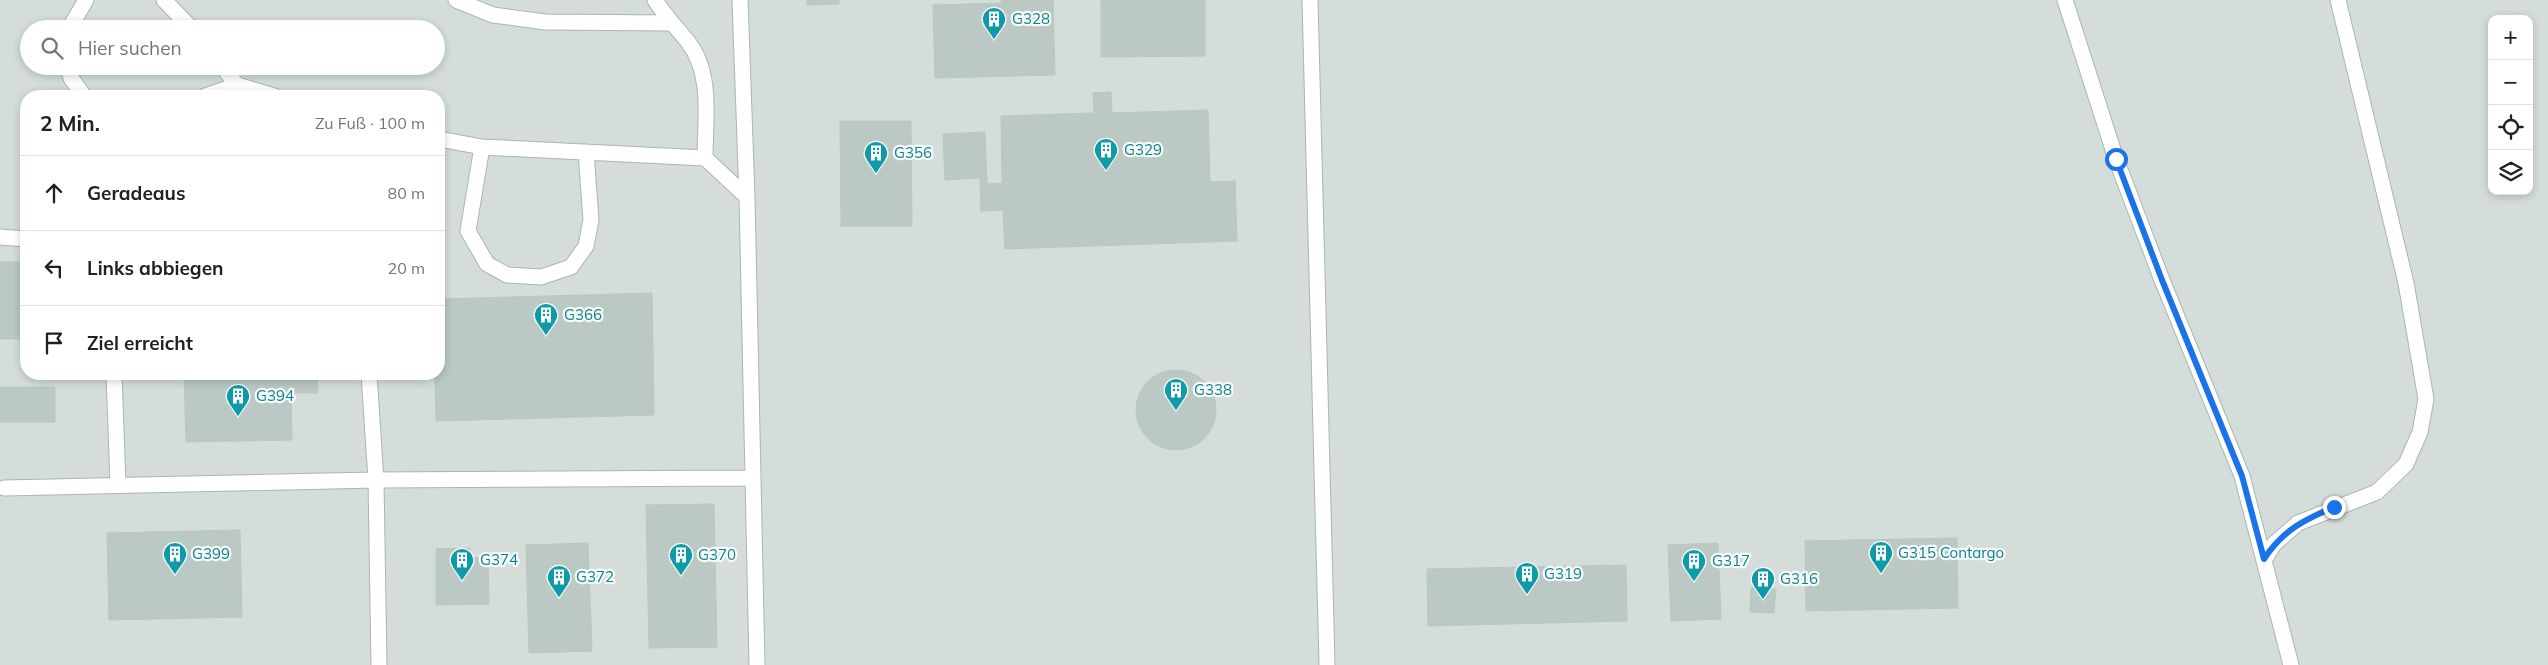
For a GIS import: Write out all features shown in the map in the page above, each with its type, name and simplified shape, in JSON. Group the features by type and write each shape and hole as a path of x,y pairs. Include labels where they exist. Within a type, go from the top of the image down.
{"lane":[{"path":"74,20 86,0"},
{"path":"164,0 183,20"},
{"path":"456,0 494,15 545,22 670,24"},
{"path":"655,0 670,24 689,43 701,65 705,93 705,158"},
{"path":"740,0 747,197 757,665"},
{"path":"1310,0 1327,665"},
{"path":"2065,0 2116,159 2162,280 2242,476 2291,665"},
{"path":"2264,559 2274,544 2298,523 2377,492 2406,464 2420,432 2426,399 2406,283 2338,0"},
{"path":"70,75 80,90"},
{"path":"230,75 238,85 254,90"},
{"path":"223,90 238,85"},
{"path":"445,140 482,147 705,158 747,197"},
{"path":"482,147 468,231 487,264 507,275 541,277 571,267 586,246 591,220 586,152"},
{"path":"0,237 20,239"},
{"path":"114,380 118,485"},
{"path":"369,380 376,480 380,665"},
{"path":"4,488 376,480 752,478"}],"shaded area":[{"path":"0,0 2548,0 2548,665 0,665"}],"building":[{"path":"807,0 839,0 839,4 807,5"},
{"name":"G328","path":"1001,0 1053,0 1055,75 935,78 933,5 1002,3"},
{"path":"1101,0 1205,0 1205,56 1101,57"},
{"name":"G329","path":"1111,92 1112,113 1208,110 1210,182 1235,181 1237,241 1005,249 1003,210 981,211 980,178 945,180 943,134 985,132 987,184 1002,183 1001,116 1094,113 1093,93"},
{"name":"G356","path":"840,121 911,121 912,226 841,226"},
{"path":"0,262 20,262 20,339 0,339"},
{"name":"G366","path":"652,293 654,415 436,421 435,380 445,380 445,299"},
{"name":"G338","path":"1168,370 1184,370 1205,381 1216,402 1216,418 1205,439 1184,450 1168,450 1154,444 1142,432 1136,418 1136,402 1142,388 1154,376"},
{"name":"G394","path":"184,380 317,380 318,393 291,393 292,440 186,442"},
{"path":"0,387 55,387 55,422 0,422"},
{"name":"G370","path":"714,504 717,647 649,648 646,505"},
{"name":"G399","path":"240,530 242,617 109,620 107,533"},
{"name":"G315 Contargo","path":"1957,538 1958,608 1806,611 1805,541"},
{"name":"G372","path":"588,543 592,651 529,653 526,545"},
{"name":"G317","path":"1718,543 1721,619 1671,621 1668,545"},
{"name":"G374","path":"470,548 470,558 488,557 489,604 436,605 436,549"},
{"name":"G319","path":"1626,565 1627,621 1428,626 1427,569"},
{"name":"G316","path":"1751,588 1776,589 1774,613 1750,612"}],"place":[{"name":"G328","path":"994,40"},
{"name":"G329","path":"1106,171"},
{"name":"G356","path":"876,174"},
{"name":"G366","path":"546,336"},
{"name":"G338","path":"1176,411"},
{"name":"G394","path":"238,417"},
{"name":"G315 Contargo","path":"1881,574"},
{"name":"G399","path":"175,575"},
{"name":"G370","path":"681,576"},
{"name":"G374","path":"462,581"},
{"name":"G317","path":"1694,582"},
{"name":"G319","path":"1527,595"},
{"name":"G372","path":"559,598"},
{"name":"G316","path":"1763,600"}],"route":[{"path":"2116,159 2162,280 2242,476 2264,559 2274,544 2298,523 2334,507"}]}
